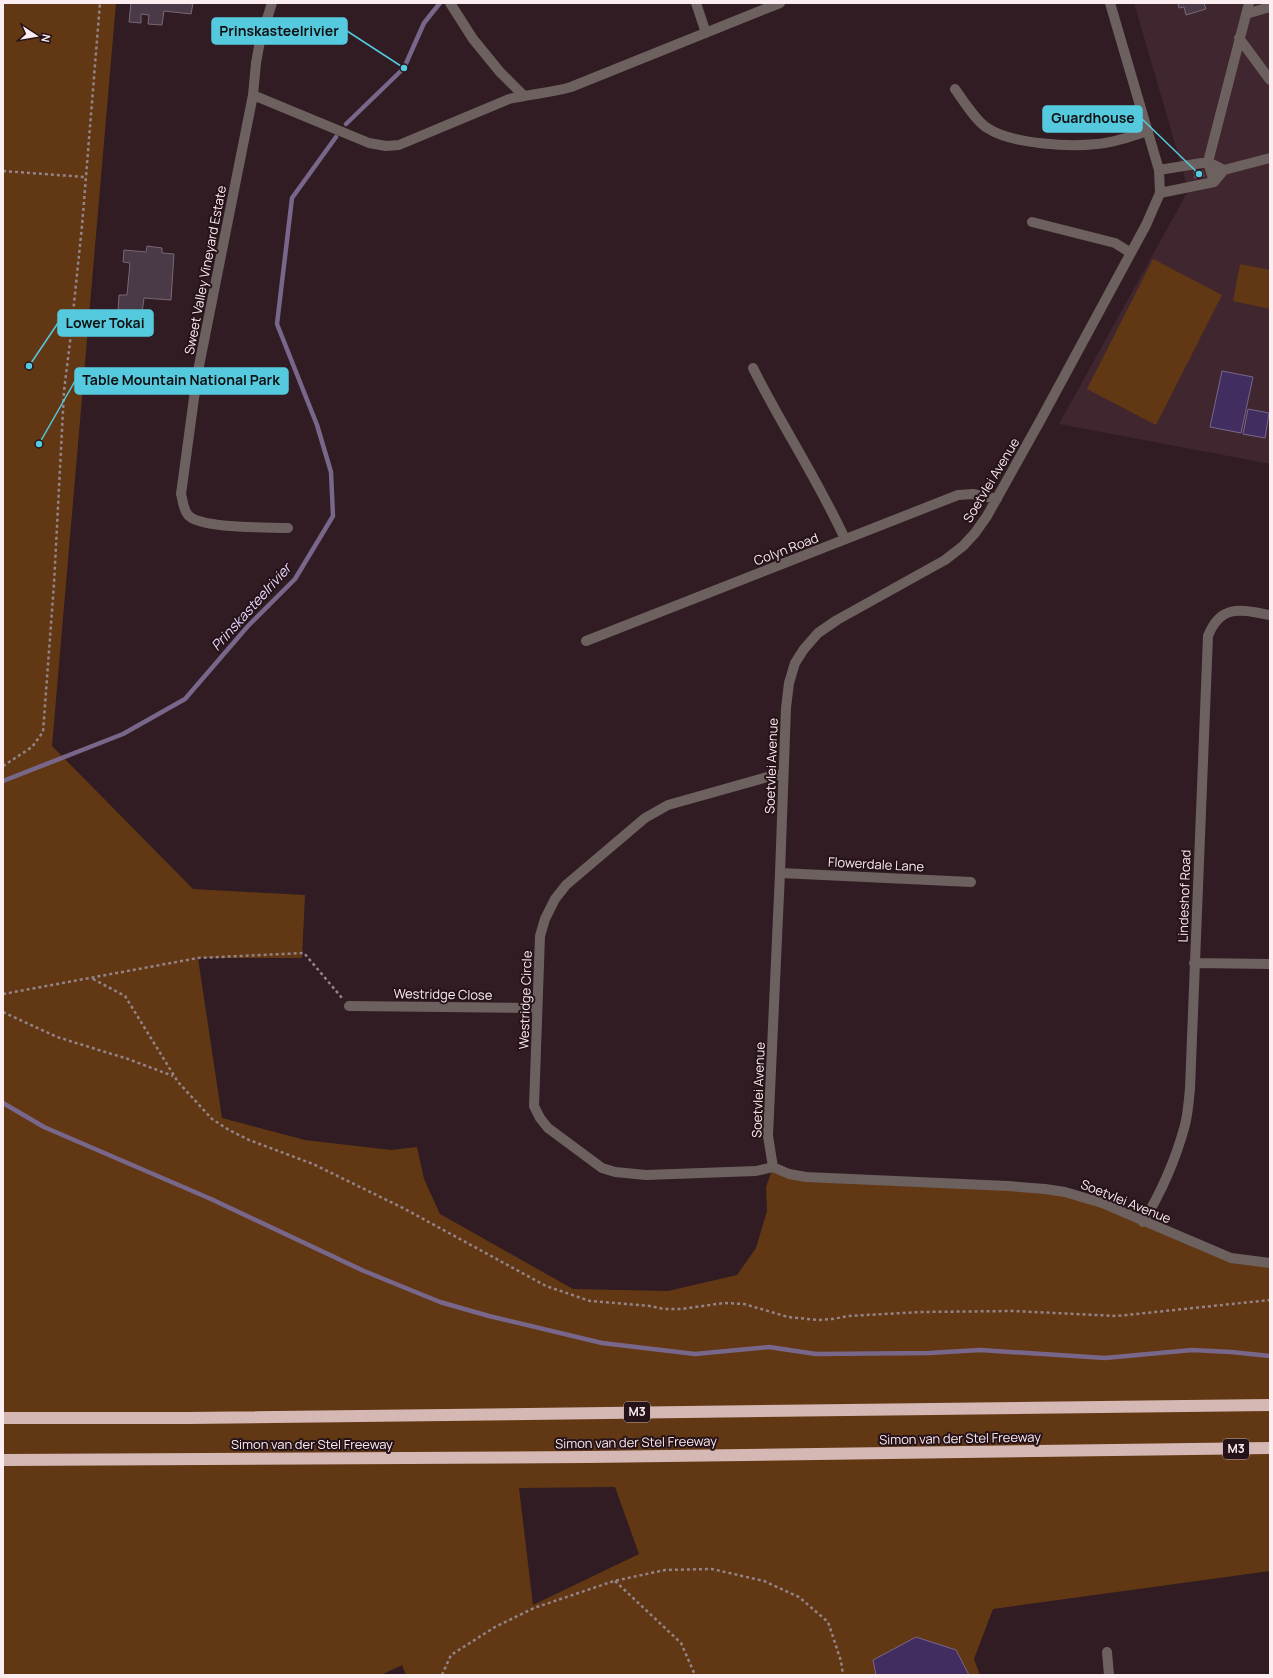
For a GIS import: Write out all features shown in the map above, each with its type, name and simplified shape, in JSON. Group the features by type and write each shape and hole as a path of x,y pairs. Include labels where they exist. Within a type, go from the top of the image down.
{"highway":[{"name":"Simon van der Stel Freeway","path":"3,1418 188,1418 1270,1405"},
{"name":"Simon van der Stel Freeway","path":"3,1460 588,1457 1270,1448"}],"street":[{"name":"Sweet Valley Vineyard Estate","path":"272,3 257,55 254,95 197,376 181,494 183,506 188,514 193,519 202,523 288,528"},
{"path":"696,3 706,33"},
{"path":"254,95 369,143 386,146 399,145 509,99 542,94 572,87 780,3"},
{"name":"Soetvlei Avenue","path":"1110,3 1159,170 1160,193 1146,225 997,499 975,533 963,546 945,560 827,626 807,644 795,663 789,683 786,708 768,1136 773,1167 789,1174 806,1177 1045,1189 1085,1197 1231,1258 1270,1263"},
{"path":"1214,182 1208,162 1249,3"},
{"path":"450,4 473,39 500,72 524,96"},
{"path":"1246,14 1270,6"},
{"path":"1239,38 1270,80"},
{"path":"956,89 971,110 988,129 1009,138 1052,144 1098,144 1148,131"},
{"path":"1160,193 1214,182 1224,170 1270,158"},
{"path":"1159,170 1208,162 1224,170"},
{"path":"1032,222 1115,243 1131,253"},
{"path":"753,368 774,410 805,460 845,539"},
{"name":"Colyn Road","path":"586,641 958,495 973,494 997,499"},
{"name":"Lindeshof Road","path":"1143,1222 1150,1210 1177,1149 1185,1124 1190,1088 1208,636 1218,619 1229,613 1239,610 1270,615"},
{"name":"Westridge Circle","path":"773,1167 756,1171 646,1175 628,1174 602,1168 548,1128 540,1118 534,1106 540,936 545,919 555,899 566,885 644,818 658,810 668,805 783,774"},
{"name":"Flowerdale Lane","path":"780,873 971,882"},
{"path":"1194,962 1270,964"},
{"name":"Westridge Close","path":"349,1006 537,1008"},
{"path":"1107,1652 1109,1675"}],"path":[{"path":"3,766 32,747 43,732 54,576 64,391 71,334 100,3"},
{"path":"3,172 85,177"},
{"path":"3,994 92,979 198,958 304,953 349,1006"},
{"path":"92,979 125,996 178,1082 212,1119 229,1130 250,1140 313,1164 405,1209 546,1286 590,1301 650,1306 664,1309 682,1309 724,1303 744,1304 788,1317 818,1320 849,1316 920,1312 1013,1311 1117,1316 1270,1300"},
{"path":"3,1012 57,1037 128,1059 174,1076"},
{"path":"442,1675 451,1655 495,1627 534,1608 614,1581 664,1570 712,1569 764,1581 799,1597 828,1622 841,1661 843,1675"},
{"path":"614,1581 681,1643 695,1675"}],"shaded area":[{"path":"3,3 116,3 52,746 193,889 305,895 302,958 198,958 222,1118 305,1140 391,1150 417,1147 424,1179 440,1214 573,1289 668,1291 737,1275 756,1248 767,1211 766,1187 773,1167 789,1174 1065,1192 1208,1249 1270,1263 1270,1571 993,1609 974,1659 980,1675 406,1675 402,1665 381,1675 3,1675","holes":["615,1487 639,1554 533,1605 519,1488"]},
{"path":"1134,3 1270,3 1270,464 1059,424 1188,191"},
{"path":"1153,259 1222,295 1156,425 1087,389"},
{"path":"1240,264 1270,270 1270,309 1233,301"},
{"path":"1222,371 1253,377 1241,433 1210,427"},
{"path":"1248,409 1269,413 1265,438 1243,434"},
{"path":"916,1637 956,1650 969,1675 876,1675 873,1660"}],"building":[{"path":"131,3 193,3 191,14 164,11 162,25 148,24 149,15 141,14 141,23 129,22"},
{"path":"1178,3 1204,3 1206,9 1186,15 1184,7 1179,8"},
{"path":"1203,171 1204,176 1195,178 1194,172"},
{"path":"147,246 162,248 162,253 174,254 171,300 144,298 142,313 118,312 119,295 127,295 130,263 123,262 124,250 146,252"}],"waterway":[{"name":"Prinskasteelrivier","path":"346,124 404,68 424,23 440,3"},
{"name":"Prinskasteelrivier","path":"3,781 123,734 185,699 248,626 295,579 333,516 331,472 317,425 277,324 292,198 336,137"},
{"path":"3,1103 44,1127 211,1199 364,1271 440,1302 489,1316 602,1343 695,1354 769,1347 816,1354 929,1353 980,1350 1105,1358 1192,1350 1270,1356"}],"place":[{"name":"Prinskasteelrivier","path":"404,68"},
{"name":"Guardhouse","path":"1199,174"},
{"name":"Lower Tokai","path":"29,366"},
{"name":"Table Mountain National Park","path":"39,444"}]}
